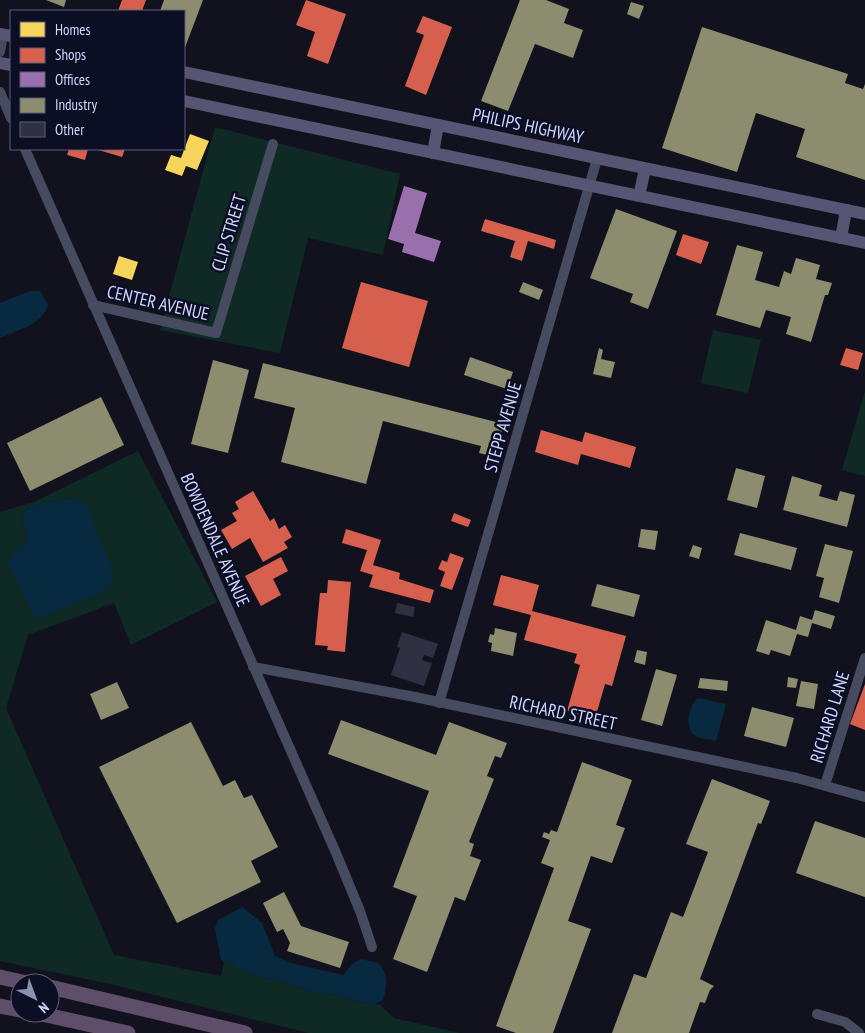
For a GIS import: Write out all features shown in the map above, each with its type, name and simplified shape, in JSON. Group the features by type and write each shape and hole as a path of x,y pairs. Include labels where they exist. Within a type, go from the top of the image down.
{"highway":[{"path":"60,990 245,1033"},
{"path":"60,1018 128,1033"}],"main road":[{"name":"PHILIPS HIGHWAY","path":"185,72 865,214"},
{"path":"185,101 865,243"},
{"path":"433,153 438,125"},
{"path":"639,196 645,169"},
{"path":"841,238 846,210"}],"street":[{"path":"0,52 5,35"},
{"path":"0,92 10,116"},
{"name":"CLIP STREET","path":"216,333 272,144"},
{"name":"BOWDENDALE AVENUE","path":"25,150 336,853 372,946"},
{"name":"STEPP AVENUE","path":"439,703 597,159"},
{"name":"CENTER AVENUE","path":"93,305 216,333"},
{"name":"RICHARD LANE","path":"825,785 865,658"},
{"name":"RICHARD STREET","path":"253,667 439,703 825,785 865,796"},
{"path":"817,1014 845,1022 859,1033"}],"green space":[{"path":"215,127 400,174 383,255 308,238 280,353 160,330"},
{"path":"713,330 761,340 748,393 701,383"},
{"path":"865,391 865,476 842,470"},
{"path":"138,451 217,602 131,645 114,603 28,635 6,708 114,955 221,976 224,962 231,961 255,975 285,982 314,993 335,995 374,1005 379,1004 394,1018 460,1033 309,1033 110,984 0,961 0,512 34,502","holes":["70,498 100,593 35,617 11,554 28,540 22,518 24,511 34,505"]}],"water":[{"path":"30,291 40,291 48,305 45,312 35,322 0,338 0,303"},
{"path":"70,498 86,505 113,571 112,583 100,593 40,617 35,617 8,563 11,554 28,540 22,518 24,511 34,505"},
{"path":"698,698 726,704 716,741 698,737 690,730 689,715"},
{"path":"242,907 262,923 275,956 291,963 343,975 353,963 361,959 378,963 384,971 386,980 383,1000 374,1005 335,995 314,993 285,982 255,975 236,968 231,961 224,962 221,960 215,928 218,920"}],"building: Homes":[{"path":"190,134 209,141 197,170 186,166 182,176 165,170 171,155 181,158"},
{"path":"119,256 138,262 132,280 113,274"}],"building: Shops":[{"path":"122,0 146,0 142,10 118,10"},
{"path":"306,0 346,14 328,64 307,56 315,32 296,25"},
{"path":"423,16 452,27 426,95 405,86 424,35 416,32"},
{"path":"69,150 88,150 85,160 67,155"},
{"path":"98,150 125,150 122,157"},
{"path":"485,219 556,240 554,249 528,241 522,261 510,257 515,241 481,231"},
{"path":"683,234 709,242 701,264 676,255"},
{"path":"361,282 428,301 409,367 342,348"},
{"path":"846,348 863,353 858,370 840,365"},
{"path":"541,430 582,442 585,432 636,447 630,468 581,454 578,465 535,452"},
{"path":"253,491 270,521 274,518 279,529 285,525 292,537 284,542 288,548 263,562 250,538 232,549 221,530 237,521 232,513 239,509 235,502"},
{"path":"454,513 471,520 468,527 451,521"},
{"path":"346,529 381,540 373,565 400,573 399,579 434,590 430,603 369,587 373,575 360,571 367,550 342,543"},
{"path":"450,553 464,558 452,590 440,586 445,572 438,569 442,560 447,562"},
{"path":"281,557 288,571 273,579 281,595 261,606 245,576"},
{"path":"501,575 539,585 532,611 626,636 612,686 605,684 595,719 567,711 580,665 574,663 577,654 524,640 531,615 493,605"},
{"path":"328,580 351,582 345,652 327,650 328,646 315,645 320,593 327,593"},
{"path":"865,684 865,730 850,724"}],"building: Offices":[{"path":"404,186 427,193 415,233 441,241 434,262 402,252 404,244 388,239"}],"building: Industry":[{"path":"46,0 66,0 64,7"},
{"path":"164,0 203,0 185,47 185,10 160,10"},
{"path":"520,0 546,0 569,9 564,23 583,30 573,58 535,44 508,111 481,101"},
{"path":"631,2 644,6 639,19 627,14"},
{"path":"702,27 848,74 845,83 863,89 865,84 865,180 796,157 805,129 756,113 737,172 662,148"},
{"path":"616,209 677,231 648,309 630,302 633,294 590,278"},
{"path":"737,245 763,252 755,280 779,287 784,271 791,274 796,258 820,265 816,279 832,283 828,295 825,295 811,342 786,334 791,317 766,310 760,328 716,315"},
{"path":"523,282 543,290 539,300 519,292"},
{"path":"599,348 603,350 601,359 615,362 611,378 593,374"},
{"path":"470,357 513,372 507,389 464,375"},
{"path":"213,360 249,370 228,453 191,444"},
{"path":"263,363 504,424 495,457 479,453 481,446 383,421 366,484 281,462 295,408 254,398"},
{"path":"101,397 124,445 30,491 7,443"},
{"path":"736,468 765,476 757,508 727,500"},
{"path":"792,476 822,485 819,496 837,501 840,491 855,495 847,527 783,510"},
{"path":"641,529 658,531 655,550 638,547"},
{"path":"740,533 797,548 791,570 734,555"},
{"path":"825,544 853,551 839,603 819,597 824,578 816,576"},
{"path":"693,545 702,548 699,559 689,556"},
{"path":"597,584 640,595 634,617 591,606"},
{"path":"815,610 835,616 831,629 812,623 808,637 797,634 790,656 771,650 769,655 756,651 766,620 796,630 800,616 812,620"},
{"path":"495,628 517,633 513,656 491,651 492,643 488,642 490,634 494,635"},
{"path":"637,650 647,652 645,665 634,662"},
{"path":"656,669 677,675 662,726 641,720"},
{"path":"788,677 798,679 796,688 787,687"},
{"path":"700,678 728,681 727,691 698,688"},
{"path":"801,681 818,684 814,709 796,706"},
{"path":"117,682 129,708 101,720 90,694"},
{"path":"752,707 794,718 786,747 744,736"},
{"path":"341,720 436,755 449,722 507,743 501,758 495,756 487,776 494,779 469,842 474,844 470,856 481,860 465,901 455,897 427,972 393,959 417,896 393,887 429,791 328,754"},
{"path":"191,722 223,786 235,780 244,798 252,795 278,847 251,861 261,882 177,923 99,767"},
{"path":"582,762 632,780 616,825 625,828 612,863 591,856 568,921 591,929 553,1033 516,1033 496,1026 554,868 541,863 550,840 542,837 544,832 549,834 551,830 557,832"},
{"path":"712,779 770,801 761,824 758,823 700,979 714,986 710,990 705,1003 700,1002 689,1033 612,1033 634,974 646,978 671,912 683,917 708,852 686,844"},
{"path":"815,821 865,838 865,897 796,873"},
{"path":"284,892 301,926 349,942 340,968 287,951 290,943 283,929 277,932 263,903"}],"building: Other":[{"path":"397,603 415,607 413,617 395,613"},
{"path":"402,632 438,644 433,658 424,655 422,660 432,663 424,686 391,675 400,648 397,647"}]}
